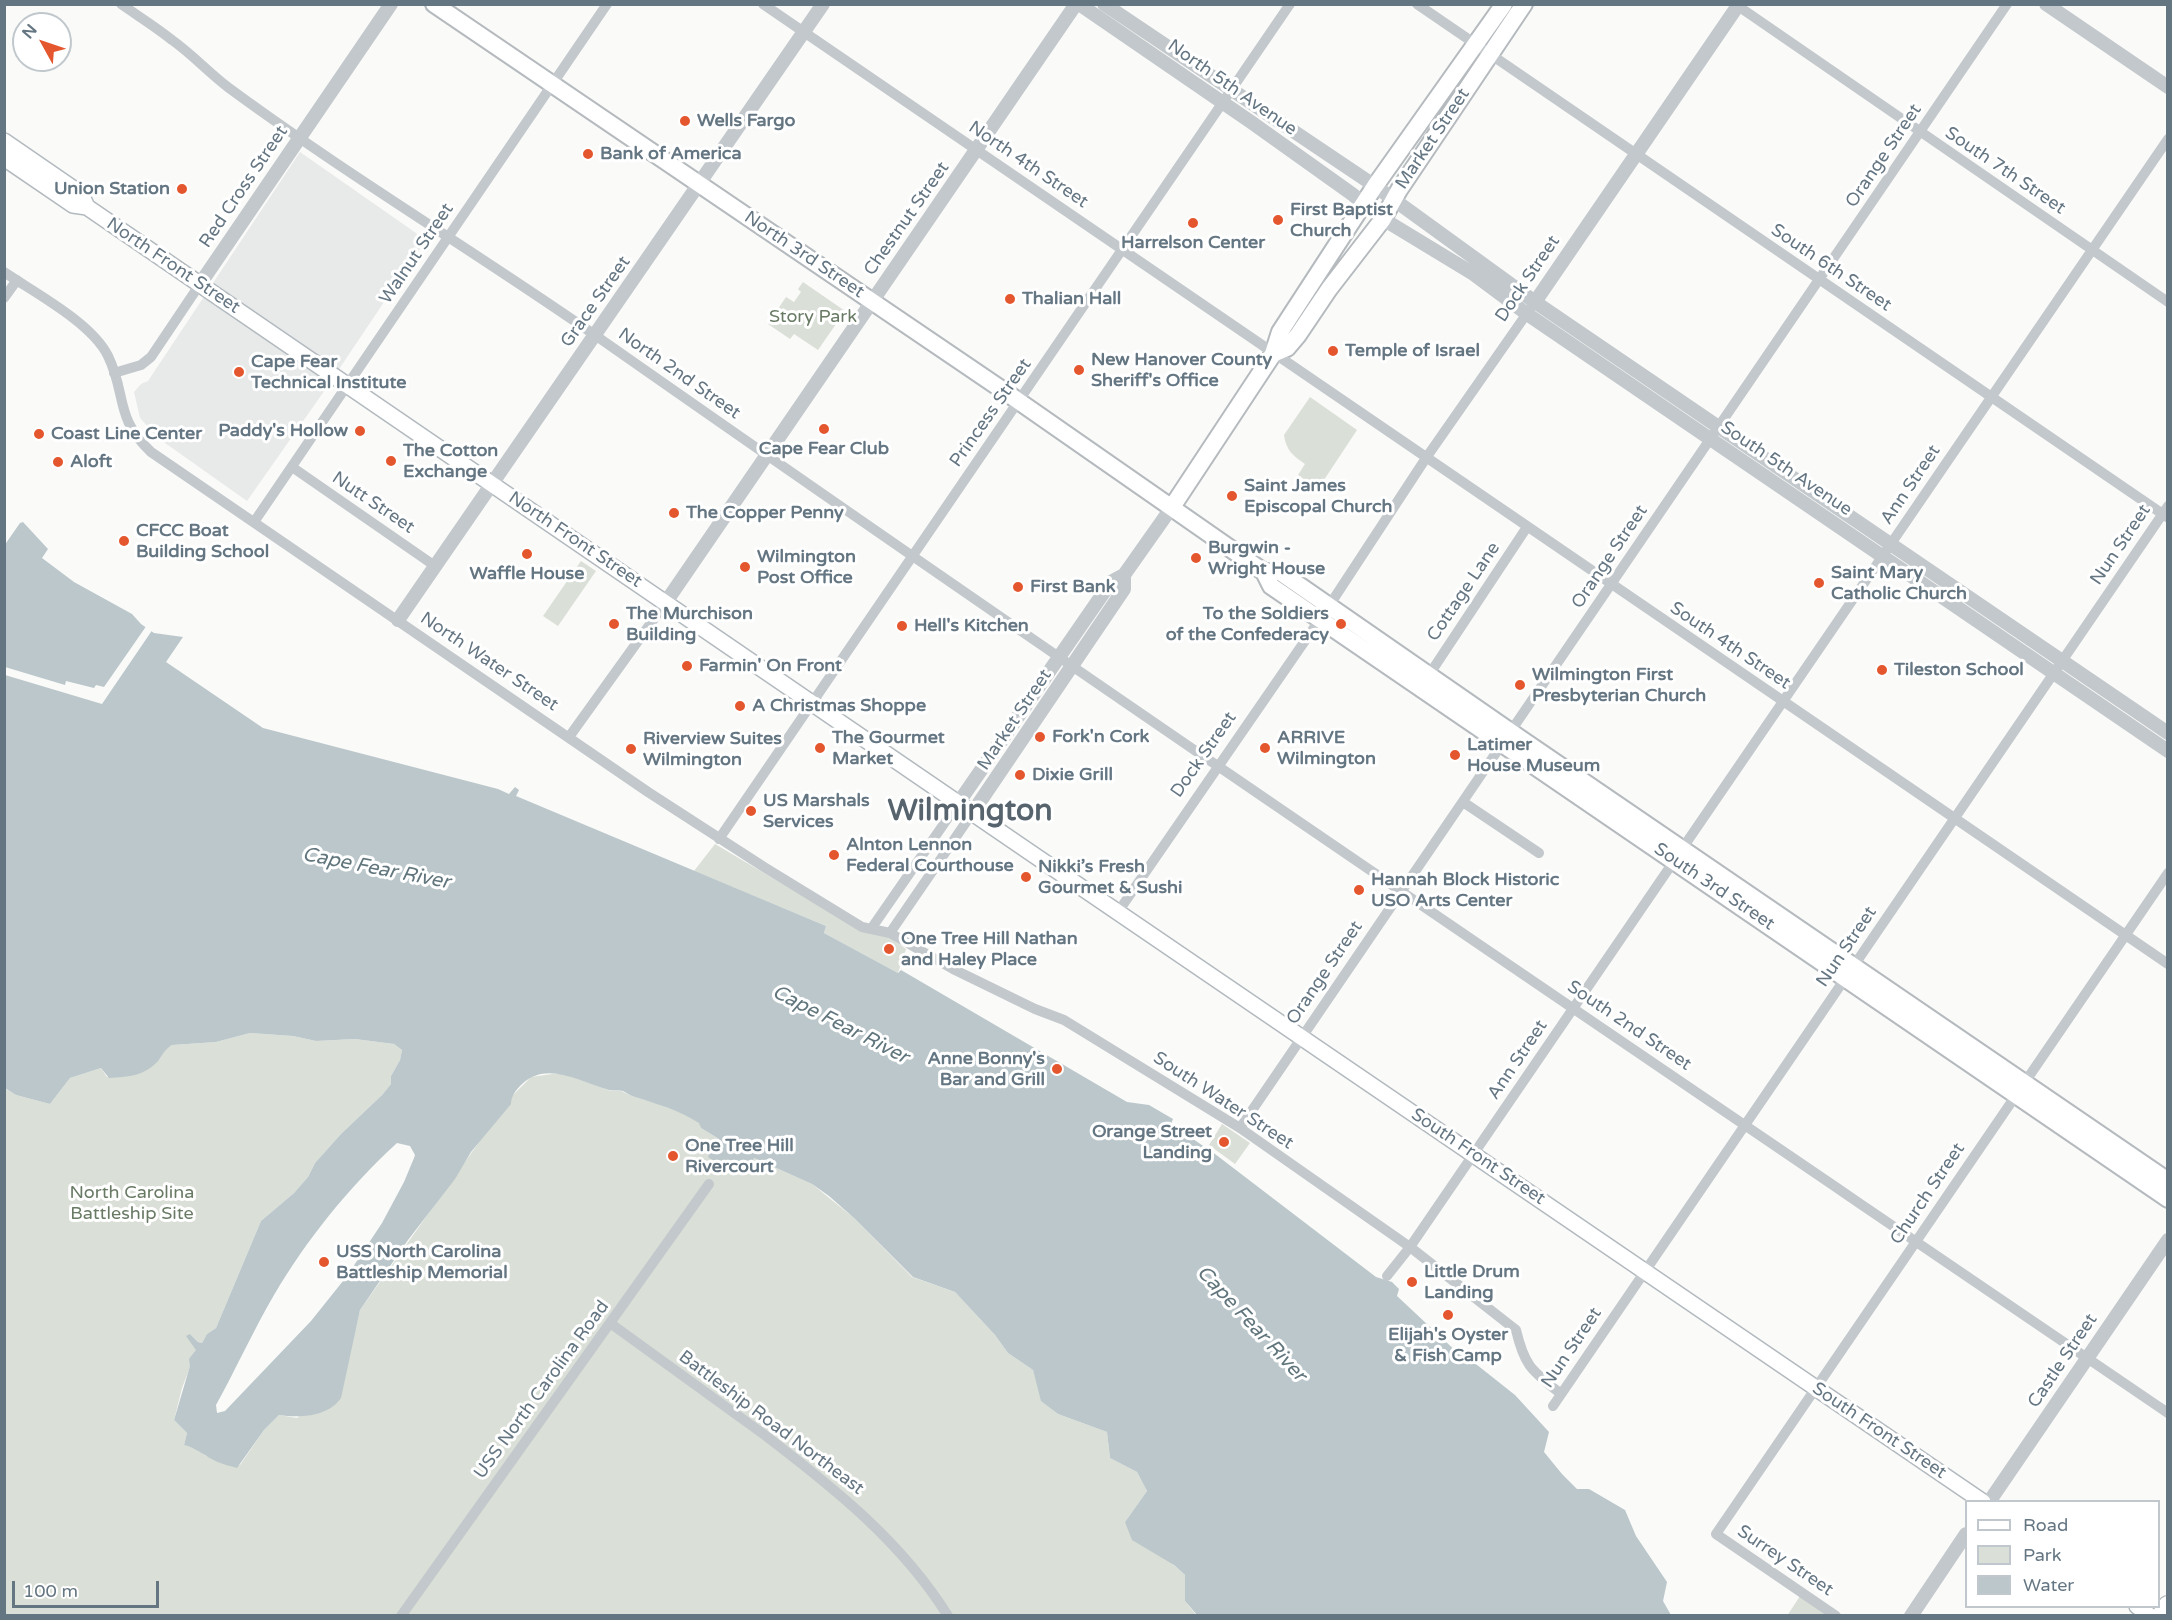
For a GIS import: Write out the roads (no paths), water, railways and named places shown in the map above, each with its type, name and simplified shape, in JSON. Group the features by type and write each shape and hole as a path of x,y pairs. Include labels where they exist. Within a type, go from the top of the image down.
{"highway":[{"path":"2162,1616 2168,1606"}],"main road":[{"name":"North 3rd Street","path":"434,4 1172,507"},
{"name":"Market Street","path":"1273,354 1287,348 1298,335 1329,289 1383,219 1483,51 1504,4"},
{"name":"Market Street","path":"1172,507 1273,354 1280,332 1375,186 1483,51 1524,4"},
{"name":"North Front Street","path":"4,141 81,194 87,207"},
{"name":"North Front Street","path":"4,158 73,205 87,207 973,813"},
{"name":"South 3rd Street","path":"1172,507 1264,572 1271,586 1325,612 1429,675 1507,737"},
{"name":"South 3rd Street","path":"1325,612 2020,1089 2168,1199"},
{"name":"South Front Street","path":"973,813 1980,1500"},
{"name":"South 3rd Street","path":"2020,1089 2168,1181"}],"street":[{"name":"North 2nd Street","path":"121,4 173,40 230,88 300,137 595,335 766,456 1072,665"},
{"name":"Red Cross Street","path":"114,373 141,365 150,357 391,4"},
{"name":"Walnut Street","path":"254,522 607,4"},
{"name":"North 4th Street","path":"763,4 1273,354"},
{"name":"Grace Street","path":"398,620 823,4"},
{"name":"North 5th Avenue","path":"1077,4 1394,199"},
{"name":"Chestnut Street","path":"666,602 1077,4"},
{"name":"North 5th Avenue","path":"1104,4 1383,219"},
{"name":"Princess Street","path":"719,839 1290,4"},
{"name":"South 6th Street","path":"1417,4 1991,397 2166,513"},
{"name":"Orange Street","path":"1240,1128 2007,4"},
{"path":"2046,4 2168,87"},
{"name":"South 7th Street","path":"1737,5 2168,302"},
{"name":"Dock Street","path":"1118,912 1325,612 1426,458 1737,5"},
{"name":"Ann Street","path":"1387,1276 1410,1247 1474,1154 2168,139"},
{"name":"South 5th Avenue","path":"1394,199 1535,302 2168,733"},
{"name":"South 5th Avenue","path":"1383,219 1473,273 1527,314 2168,751"},
{"path":"4,272 90,332 106,352 114,373"},
{"path":"4,298 17,280"},
{"name":"South 4th Street","path":"1273,354 2168,964"},
{"name":"North Water Street","path":"114,373 128,425 143,445 719,839 862,927 890,933"},
{"name":"Nutt Street","path":"292,467 435,566"},
{"name":"Market Street","path":"871,929 1111,582 1125,575 1172,507"},
{"name":"Nun Street","path":"1553,1406 2053,673 2166,513"},
{"name":"Cottage Lane","path":"1429,675 1527,527"},
{"name":"Market Street","path":"890,933 1124,589 1125,575"},
{"path":"569,737 666,602"},
{"name":"South 2nd Street","path":"1072,665 2168,1413"},
{"path":"1463,802 1539,853"},
{"name":"Church Street","path":"1716,1534 2168,873"},
{"name":"South Water Street","path":"890,933 952,969 1035,1009 1064,1020 1240,1128 1410,1247 1516,1330 1522,1352 1531,1370 1561,1394"},
{"name":"USS North Carolina Road","path":"401,1616 709,1184"},
{"name":"Castle Street","path":"1990,1500 2168,1240"},
{"name":"Battleship Road Northeast","path":"610,1323 721,1402 837,1491 881,1533 915,1570 948,1616"},
{"name":"Surrey Street","path":"1716,1534 1836,1616"},
{"path":"1911,1616 1965,1535"}],"water":[{"name":"Cape Fear River","path":"23,522 48,549 42,558 74,582 132,614 154,633 183,637 166,662 263,728 498,789 509,794 515,787 519,790 516,796 826,926 824,933 898,973 901,970 1127,1102 1149,1105 1173,1119 1171,1124 1215,1154 1376,1277 1392,1282 1399,1289 1397,1296 1460,1355 1467,1357 1515,1395 1549,1432 1544,1452 1562,1474 1577,1489 1589,1489 1625,1510 1636,1536 1667,1582 1663,1601 1671,1615 1197,1615 1185,1601 1185,1575 1174,1565 1132,1540 1125,1522 1147,1491 1137,1472 1110,1458 1107,1432 1058,1414 1041,1401 1033,1370 1008,1353 995,1335 955,1292 913,1277 854,1218 812,1184 754,1158 747,1169 735,1172 709,1158 708,1156 719,1139 684,1114 623,1091 609,1090 565,1075 543,1074 532,1077 522,1084 513,1096 511,1104 471,1152 455,1179 408,1240 360,1310 341,1398 335,1404 313,1415 279,1415 264,1430 237,1468 184,1445 187,1433 174,1420 190,1366 189,1359 196,1350 186,1336 190,1334 202,1343 207,1334 216,1328 261,1221 294,1193 308,1177 315,1163 341,1134 382,1095 391,1084 391,1076 400,1060 402,1050 394,1044 355,1039 316,1041 293,1036 250,1033 216,1042 172,1045 154,1065 136,1075 109,1078 101,1068 70,1078 50,1104 16,1095 5,1088 4,546","holes":["397,1143 410,1146 415,1155 404,1182 382,1223 347,1276 311,1321 225,1411 217,1413 216,1405 266,1309 300,1254 330,1214 379,1160"]}],"place":[{"name":"Wells Fargo","path":"685,121"},
{"name":"Bank of America","path":"588,154"},
{"name":"Union Station","path":"182,189"},
{"name":"First Baptist Church","path":"1278,220"},
{"name":"Harrelson Center","path":"1193,223"},
{"name":"Thalian Hall","path":"1010,299"},
{"name":"Temple of Israel","path":"1333,351"},
{"name":"New Hanover County Sheriff's Office","path":"1079,370"},
{"name":"Cape Fear Technical Institute","path":"239,372"},
{"name":"Cape Fear Club","path":"824,429"},
{"name":"Paddy's Hollow","path":"360,431"},
{"name":"Coast Line Center","path":"39,434"},
{"name":"The Cotton Exchange","path":"391,461"},
{"name":"Aloft","path":"58,462"},
{"name":"Saint James Episcopal Church","path":"1232,496"},
{"name":"The Copper Penny","path":"674,513"},
{"name":"CFCC Boat Building School","path":"124,541"},
{"name":"Waffle House","path":"527,554"},
{"name":"Burgwin - Wright House","path":"1196,558"},
{"name":"Wilmington Post Office","path":"745,567"},
{"name":"Saint Mary Catholic Church","path":"1819,583"},
{"name":"First Bank","path":"1018,587"},
{"name":"The Murchison Building","path":"614,624"},
{"name":"To the Soldiers of the Confederacy","path":"1341,624"},
{"name":"Hell's Kitchen","path":"902,626"},
{"name":"Farmin' On Front","path":"687,666"},
{"name":"Tileston School","path":"1882,670"},
{"name":"Wilmington First Presbyterian Church","path":"1520,685"},
{"name":"A Christmas Shoppe","path":"740,706"},
{"name":"Fork'n Cork","path":"1040,737"},
{"name":"The Gourmet Market","path":"820,748"},
{"name":"ARRIVE Wilmington","path":"1265,748"},
{"name":"Riverview Suites Wilmington","path":"631,749"},
{"name":"Latimer House Museum","path":"1455,755"},
{"name":"Dixie Grill","path":"1020,775"},
{"name":"US Marshals Services","path":"751,811"},
{"name":"Alnton Lennon Federal Courthouse","path":"834,855"},
{"name":"Nikki’s Fresh Gourmet & Sushi","path":"1026,877"},
{"name":"Hannah Block Historic USO Arts Center","path":"1359,890"},
{"name":"One Tree Hill Nathan and Haley Place","path":"889,949"},
{"name":"Anne Bonny's Bar and Grill","path":"1057,1069"},
{"name":"Orange Street Landing","path":"1224,1142"},
{"name":"One Tree Hill Rivercourt","path":"673,1156"},
{"name":"USS North Carolina Battleship Memorial","path":"324,1262"},
{"name":"Little Drum Landing","path":"1412,1282"},
{"name":"Elijah's Oyster & Fish Camp","path":"1448,1315"}],"district":[{"name":"Wilmington","path":"970,812"}],"park label":[{"name":"Story Park","path":"813,317"},
{"name":"North Carolina Battleship Site","path":"132,1203"}]}
